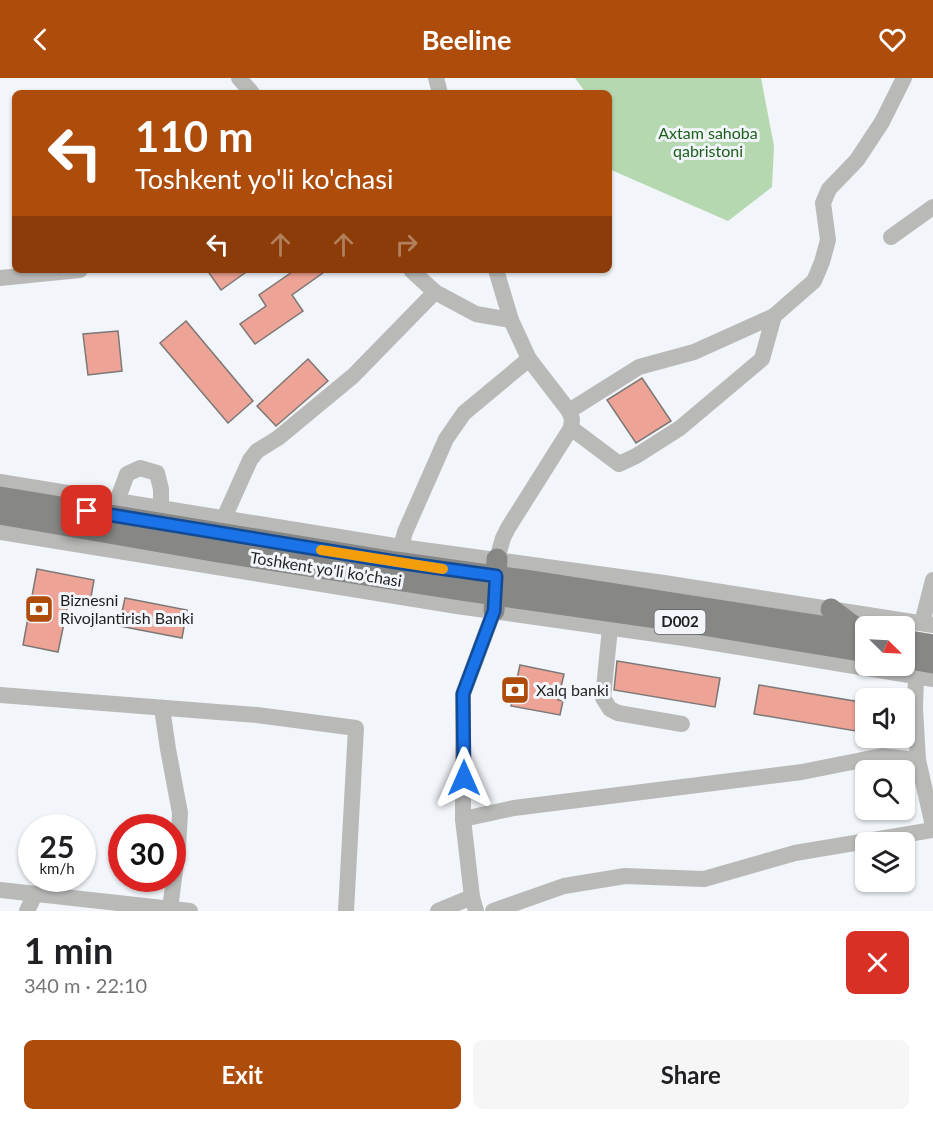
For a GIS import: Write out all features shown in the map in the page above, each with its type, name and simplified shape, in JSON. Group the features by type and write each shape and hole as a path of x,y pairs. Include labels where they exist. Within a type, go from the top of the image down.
{"main road":[{"name":"Toshkent yo'li ko'chasi","path":"0,497 396,562 495,585 678,621 838,648 855,647"},
{"name":"Toshkent yo'li ko'chasi","path":"0,514 217,559 495,585 855,645"},
{"path":"831,609 855,636"},
{"path":"915,642 933,645"},
{"path":"915,660 933,663"}],"street":[{"path":"239,78 249,90"},
{"path":"569,411 639,367 694,352 774,316 814,281 828,240 823,203 829,189 857,160 882,122 904,78"},
{"path":"891,237 933,207"},
{"path":"0,278 50,273"},
{"path":"414,273 435,292 476,314 511,320"},
{"path":"438,911 474,904 464,819 463,694 495,585 503,538 571,428 572,419 569,411 530,358 511,320 497,273"},
{"path":"224,518 250,460 257,451 278,438 353,376 435,292"},
{"path":"571,428 619,464 636,456 680,428 762,359 774,316"},
{"path":"400,547 446,439 464,413 530,358"},
{"path":"117,501 127,474 140,468 157,473 161,489 161,508"},
{"path":"0,482 400,547 610,628 684,638 855,646"},
{"path":"0,532 217,559"},
{"path":"495,585 664,583 928,624 933,580"},
{"path":"610,628 603,698 610,709 618,713 682,724"},
{"path":"493,911 564,886 625,876 704,879 795,853 933,828 918,760 915,708 925,678"},
{"path":"0,695 257,715 356,728 346,911"},
{"path":"158,909 178,847 180,813 162,708"},
{"path":"464,819 514,808 802,772 882,756 918,760"},
{"path":"0,890 190,911"},
{"path":"27,911 35,894"}],"green space":[{"name":"Axtam sahoba qabristoni","path":"575,78 761,78 774,146 772,187 728,221 612,170 612,90 584,90"}],"building":[{"path":"209,273 245,273 221,290"},
{"path":"291,273 323,273 292,295 303,311 255,344 240,324 266,306 259,295"},
{"path":"186,321 253,401 228,423 160,343"},
{"path":"118,331 122,371 88,375 83,334"},
{"path":"308,359 328,381 276,426 257,406"},
{"path":"642,378 671,421 636,443 607,400"},
{"path":"37,569 94,580 89,608 68,604 58,652 23,645"},
{"path":"125,598 187,610 182,638 119,626"},
{"path":"617,661 720,678 715,707 614,690"},
{"path":"520,665 564,674 558,700 563,701 560,715 511,706"},
{"path":"759,685 855,701 855,731 754,714"}],"slow traffic":[{"path":"321,550 443,569"}],"place":[{"name":"Biznesni Rivojlantirish Banki","path":"39,609"},
{"name":"Xalq banki","path":"515,690"}],"route":[{"path":"87,511 396,562 496,576 494,611 463,694 464,778"}]}
